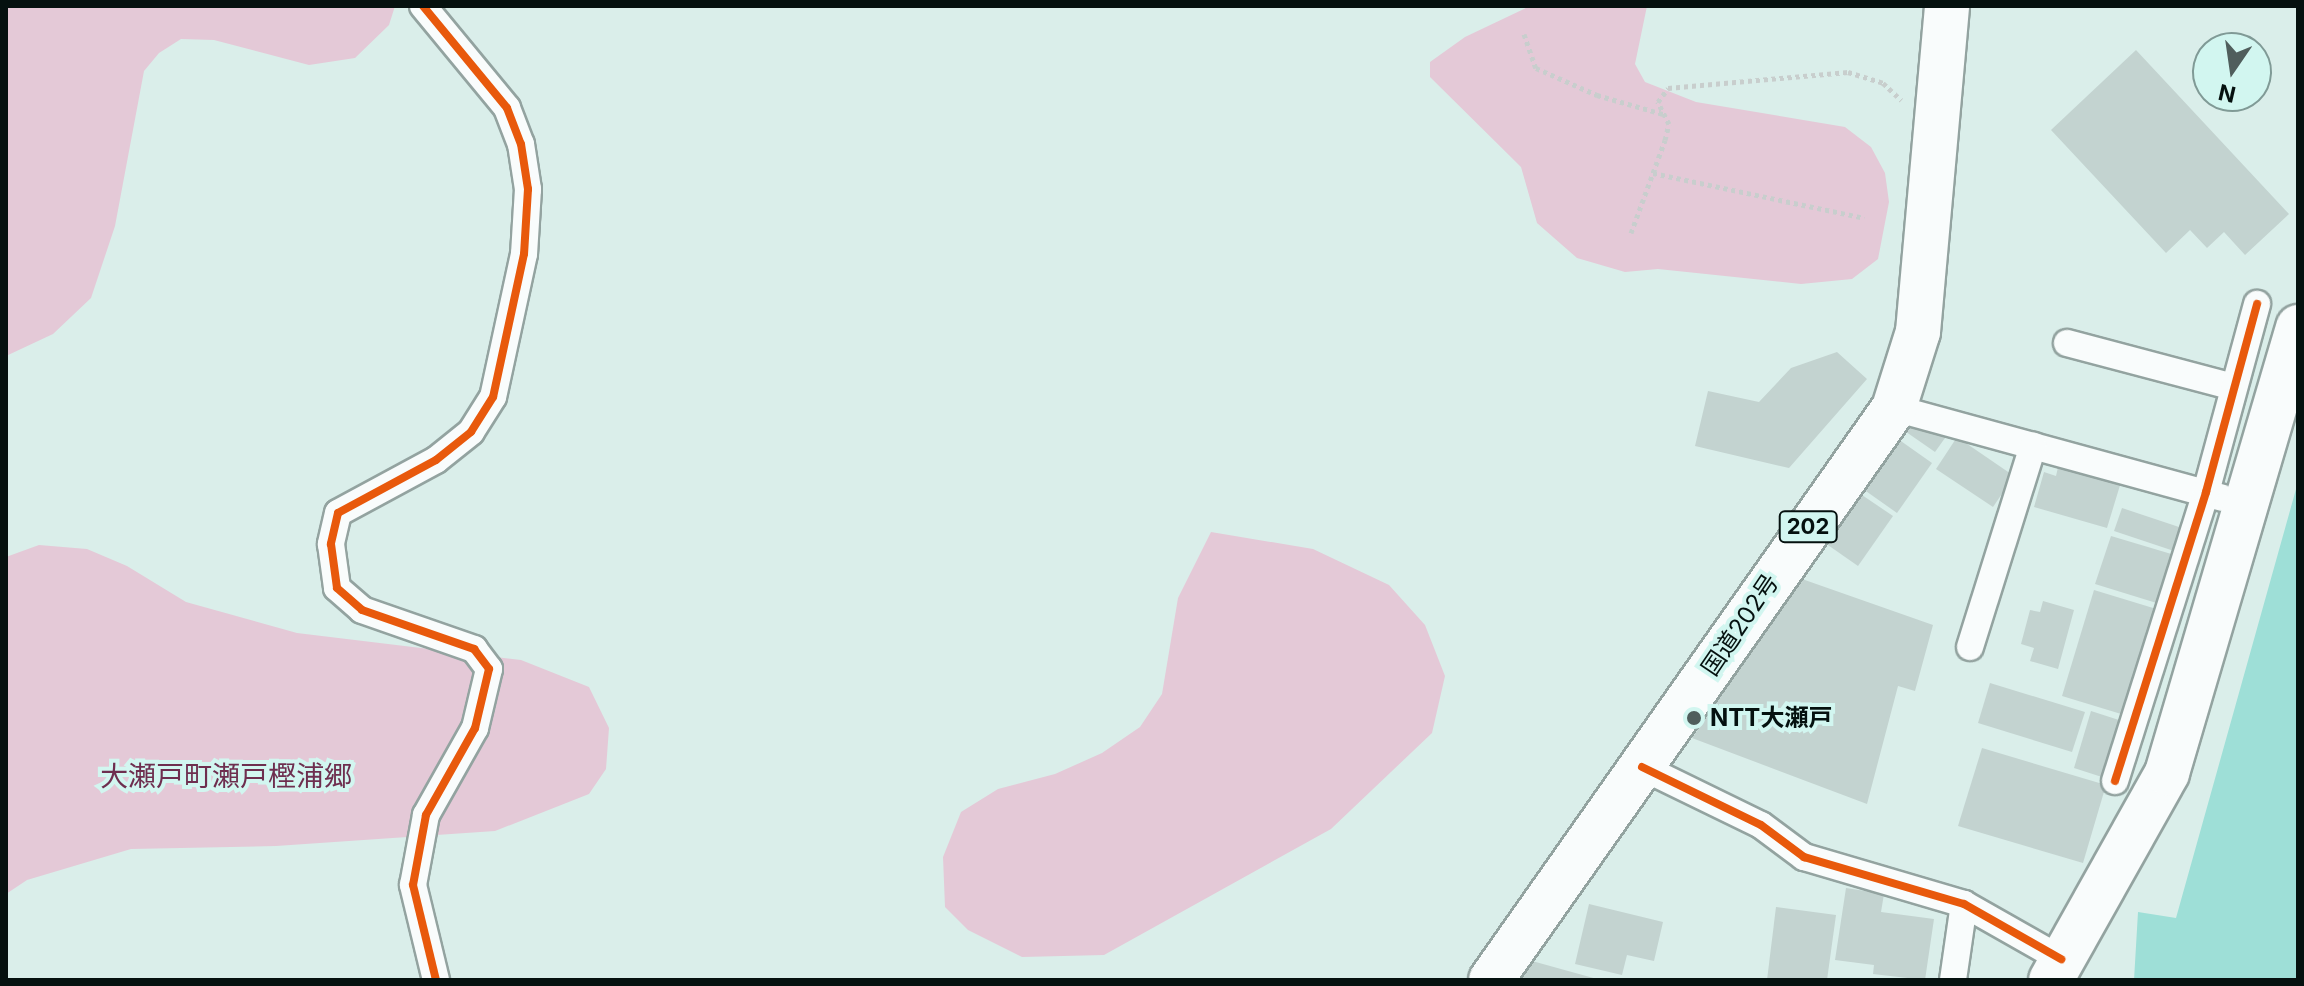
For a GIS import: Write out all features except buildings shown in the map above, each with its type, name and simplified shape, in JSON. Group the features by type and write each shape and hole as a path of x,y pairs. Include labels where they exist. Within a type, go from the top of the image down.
{"highway":[{"name":"国道202号","path":"1491,980 1894,408 1918,332 1947,6"},
{"path":"2056,970 2167,773 2225,499 2298,327"}],"street":[{"path":"423,6 507,108 521,144 528,189 524,254 493,397 471,432 436,460 338,513 331,544 337,588 362,610 474,649 489,669 475,728 426,815 413,885 436,980"},
{"path":"2115,781 2225,499 2233,387 2257,304"},
{"path":"2067,343 2233,387"},
{"path":"1894,408 2225,499"},
{"path":"1970,647 2033,446"},
{"path":"1642,767 1761,825 1804,857 1964,904 2056,970"},
{"path":"1953,980 1964,904"}],"path":[{"path":"1524,34 1536,68 1597,95 1664,114"},
{"path":"1631,233 1669,124 1658,102 1668,88 1818,71 1848,72 1883,83 1905,104"},
{"path":"1653,173 1864,218"}],"shaded area":[{"path":"6,6 395,6 389,25 355,58 309,65 214,40 181,39 159,53 144,71 115,226 91,298 53,334 6,356"},
{"path":"1530,6 1647,6 1635,64 1645,82 1696,102 1845,127 1871,147 1885,173 1889,202 1878,259 1852,279 1801,284 1658,269 1625,272 1577,258 1537,223 1521,167 1430,77 1430,62 1465,37"},
{"path":"1211,532 1313,549 1389,585 1425,625 1445,676 1432,733 1331,829 1104,955 1022,957 968,930 945,907 943,857 961,812 998,789 1055,774 1102,753 1140,727 1162,694 1178,598"},
{"path":"39,545 87,549 127,566 186,602 297,633 521,660 589,687 609,728 606,769 589,794 495,831 276,846 131,849 27,880 6,894 6,557"}],"water":[{"path":"2298,482 2298,980 2134,980 2138,912 2176,918"}],"cycle path":[{"path":"423,6 507,108 521,144 528,189 524,254 493,397 471,432 436,460 338,513 331,544 337,588 362,610 474,649 489,669 475,728 426,815 413,885 436,980"},
{"path":"2115,781 2206,492 2257,304"},
{"path":"1642,767 1761,825 1804,857 1964,904 2061,959"}],"place":[{"name":"NTT大瀬戸","path":"1694,718"}],"district":[{"name":"大瀬戸町瀬戸樫浦郷","path":"226,776"}]}
